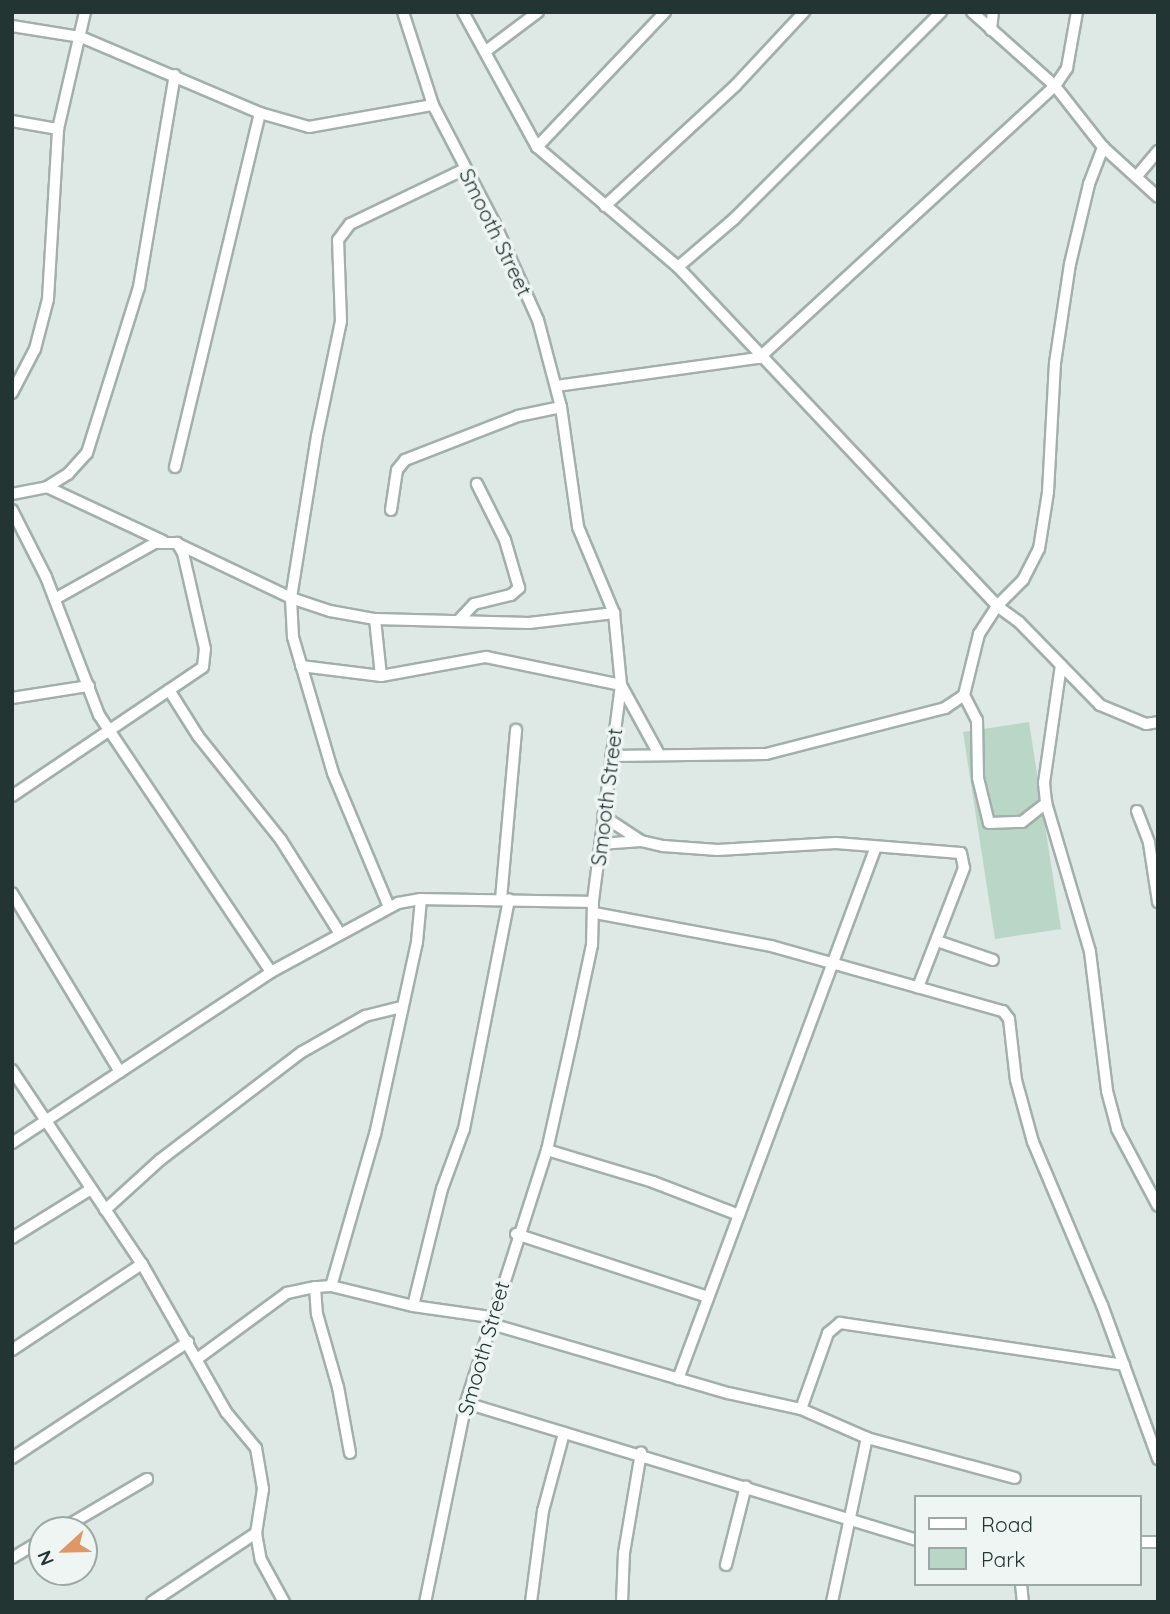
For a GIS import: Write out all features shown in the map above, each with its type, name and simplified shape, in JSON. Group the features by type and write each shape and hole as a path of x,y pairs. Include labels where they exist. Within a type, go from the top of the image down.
{"street":[{"path":"12,393 35,349 48,299 58,129 82,37 85,12"},
{"name":"Smooth Street","path":"403,12 433,105 538,320 561,407 578,527 614,613 621,685 603,816 594,908 547,1150 516,1234 466,1403 425,1602"},
{"path":"463,12 537,147 678,267 759,358 997,606 1062,665 1100,705 1146,724 1158,722"},
{"path":"486,51 538,12"},
{"path":"537,147 665,12"},
{"path":"605,206 736,85 804,12"},
{"path":"678,267 734,219 941,12"},
{"path":"972,12 1055,86 1103,146 1158,197"},
{"path":"991,30 993,12"},
{"path":"556,386 759,358 1055,86 1067,68 1077,12"},
{"path":"12,26 82,37 260,113 309,127 433,105"},
{"path":"12,494 47,486 68,474 88,453 139,287 174,75"},
{"path":"175,467 260,113"},
{"path":"12,121 58,129"},
{"path":"1046,803 1022,822 989,823 978,778 980,736 964,695 979,634 997,606 1023,580 1039,549 1048,492 1055,363 1070,264 1103,146"},
{"path":"1138,176 1158,151"},
{"path":"389,907 333,773 293,637 292,598 317,436 341,321 338,240 350,224 465,169"},
{"path":"391,509 397,470 405,460 505,421 561,407"},
{"path":"460,619 474,604 511,595 519,588 505,540 477,484"},
{"path":"47,486 163,541 177,543 292,598 330,611 375,619 460,619 529,623 614,613"},
{"path":"12,510 55,599 108,730 271,971"},
{"path":"55,599 163,541"},
{"path":"12,796 203,667 205,649 183,553 177,543"},
{"path":"375,619 382,676"},
{"path":"301,666 382,676 486,657 621,685 659,754"},
{"path":"1062,665 1044,783 1046,803 1090,952 1107,1091 1117,1129 1158,1206"},
{"path":"12,698 89,686"},
{"path":"169,690 198,736 281,839 339,932"},
{"path":"611,756 766,754 945,708 964,695"},
{"path":"413,1306 442,1189 464,1129 505,899 516,730"},
{"path":"1137,811 1149,844 1158,902"},
{"path":"603,816 641,841"},
{"path":"600,844 641,841 718,850 836,843 875,849 954,851 964,856 964,868 918,987"},
{"path":"678,1379 835,965 875,849"},
{"path":"12,893 120,1072"},
{"path":"331,1286 375,1134 417,942 421,899"},
{"path":"12,1143 271,971 389,907 421,899 505,899 594,908 771,946 1003,1011 1009,1019 1016,1080 1033,1142 1124,1365 1158,1459"},
{"path":"937,941 993,960"},
{"path":"105,1210 160,1160 302,1052 365,1016 401,1007"},
{"path":"12,1070 142,1264 226,1412 256,1448 264,1489 256,1533 261,1560 284,1602"},
{"path":"547,1150 653,1182 739,1215"},
{"path":"12,1238 91,1189"},
{"path":"516,1234 708,1297"},
{"path":"12,1349 142,1264"},
{"path":"197,1359 287,1293 331,1286 413,1306 489,1320 678,1379 801,1409 867,1438 1014,1478"},
{"path":"315,1287 322,1339 334,1371 350,1453"},
{"path":"801,1409 828,1333 840,1323 1124,1365"},
{"path":"12,1458 188,1342"},
{"path":"466,1403 564,1433 641,1452 851,1522 914,1539"},
{"path":"531,1602 543,1511 564,1433"},
{"path":"832,1602 867,1438"},
{"path":"622,1602 624,1553 641,1452"},
{"path":"84,1516 147,1479"},
{"path":"726,1565 746,1486"},
{"path":"152,1602 256,1533"},
{"path":"12,1558 28,1548"}],"green space":[{"path":"1029,722 1061,929 995,939 963,732"}]}
